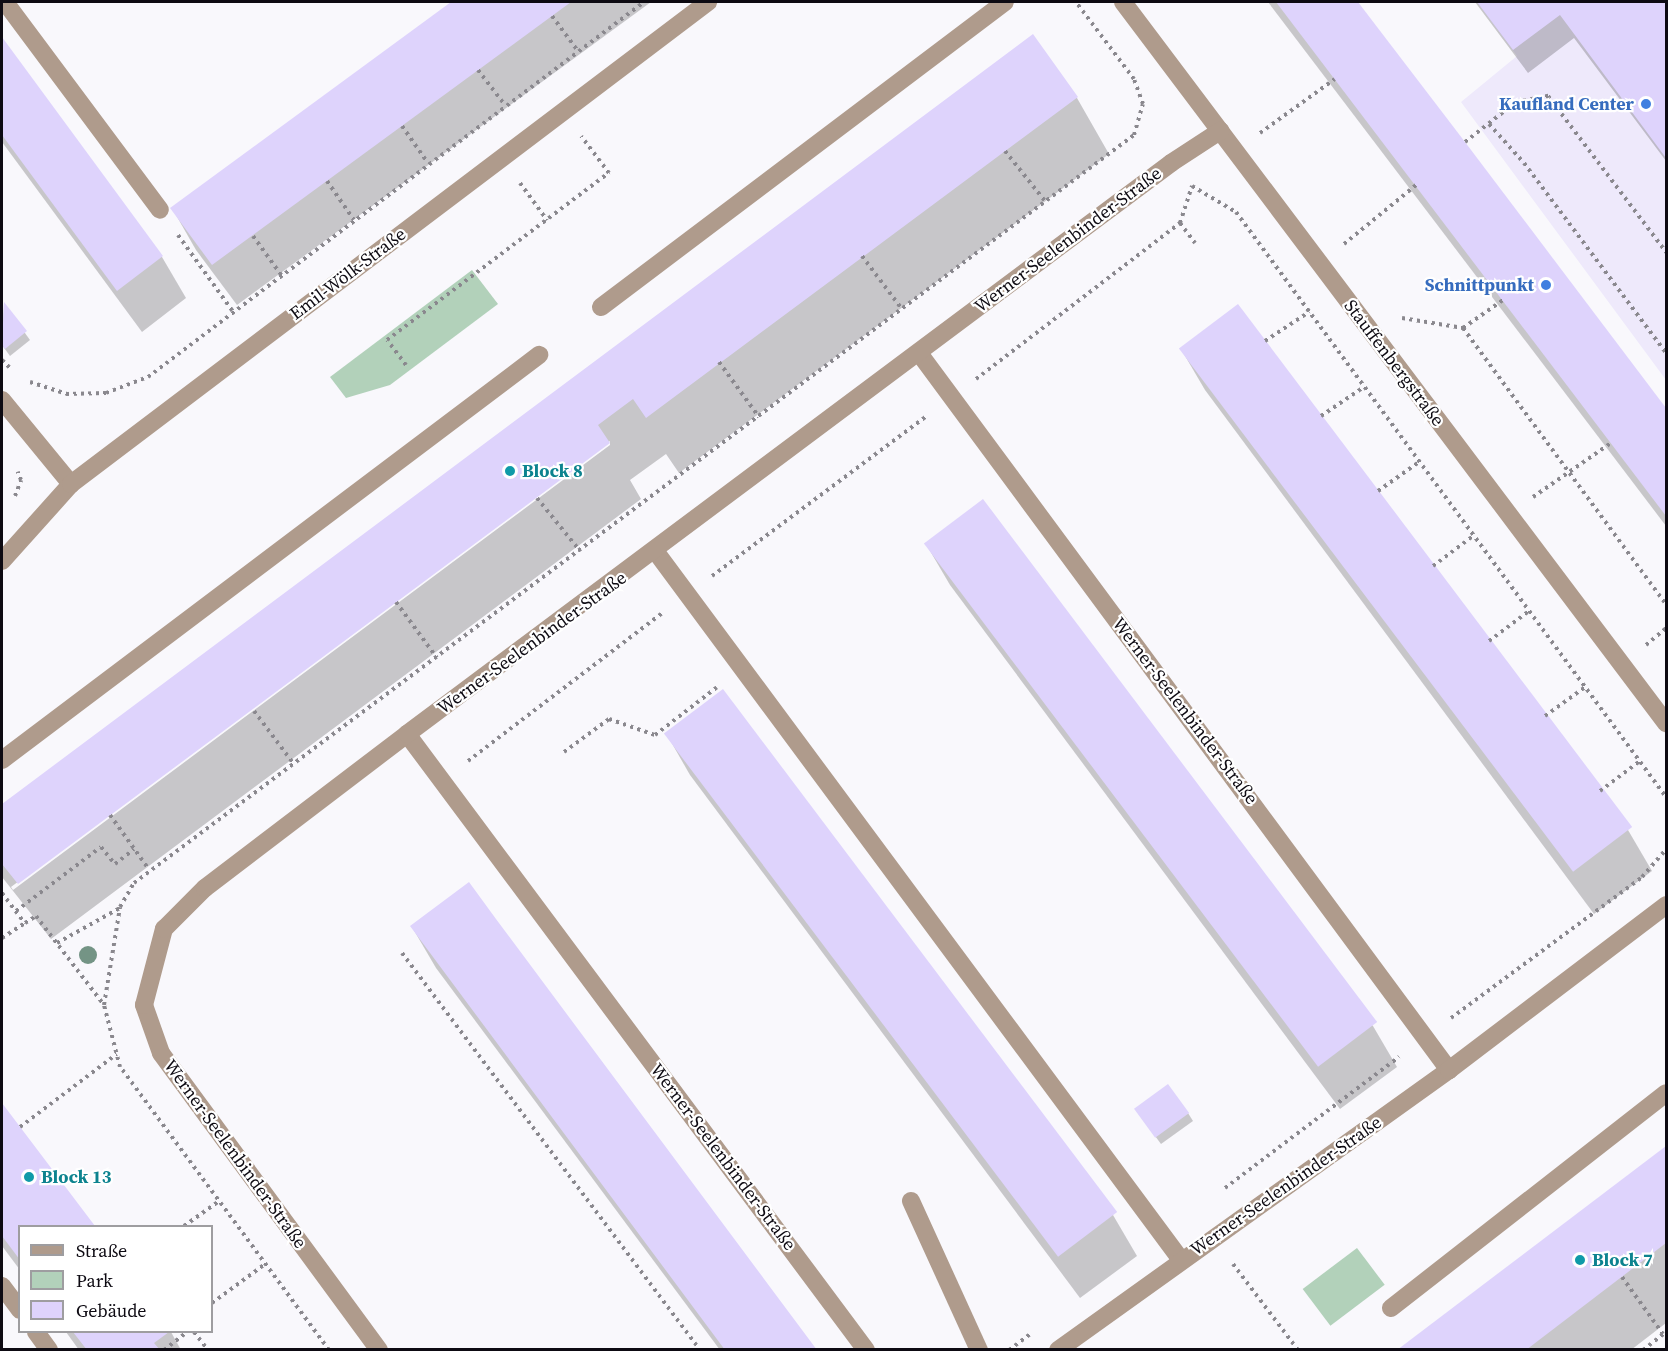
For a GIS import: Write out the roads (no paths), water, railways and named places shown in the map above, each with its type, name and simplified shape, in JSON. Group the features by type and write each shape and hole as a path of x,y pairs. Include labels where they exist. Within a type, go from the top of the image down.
{"street":[{"path":"5,2 160,210"},
{"name":"Emil-Wölk-Straße","path":"2,561 71,484 708,2"},
{"path":"601,307 1005,2"},
{"name":"Stauffenbergstraße","path":"1123,2 1666,723"},
{"name":"Werner-Seelenbinder-Straße","path":"379,1350 161,1053 144,1005 164,929 204,888 407,734 656,552 1171,163 1220,131"},
{"name":"Werner-Seelenbinder-Straße","path":"919,353 1449,1070"},
{"path":"2,760 539,355"},
{"path":"2,400 71,484"},
{"name":"Werner-Seelenbinder-Straße","path":"656,552 1181,1260"},
{"name":"Werner-Seelenbinder-Straße","path":"407,734 866,1350"},
{"name":"Werner-Seelenbinder-Straße","path":"1058,1350 1449,1070 1666,905"},
{"path":"1391,1308 1666,1093"},
{"path":"910,1201 980,1350"},
{"path":"2,1286 18,1307"},
{"path":"37,1333 49,1350"}],"place":[{"name":"Kaufland Center","path":"1646,104"},
{"name":"Schnittpunkt","path":"1546,285"},
{"name":"Block 8","path":"510,471"},
{"name":"Block 13","path":"29,1177"},
{"name":"Block 7","path":"1580,1260"}]}
